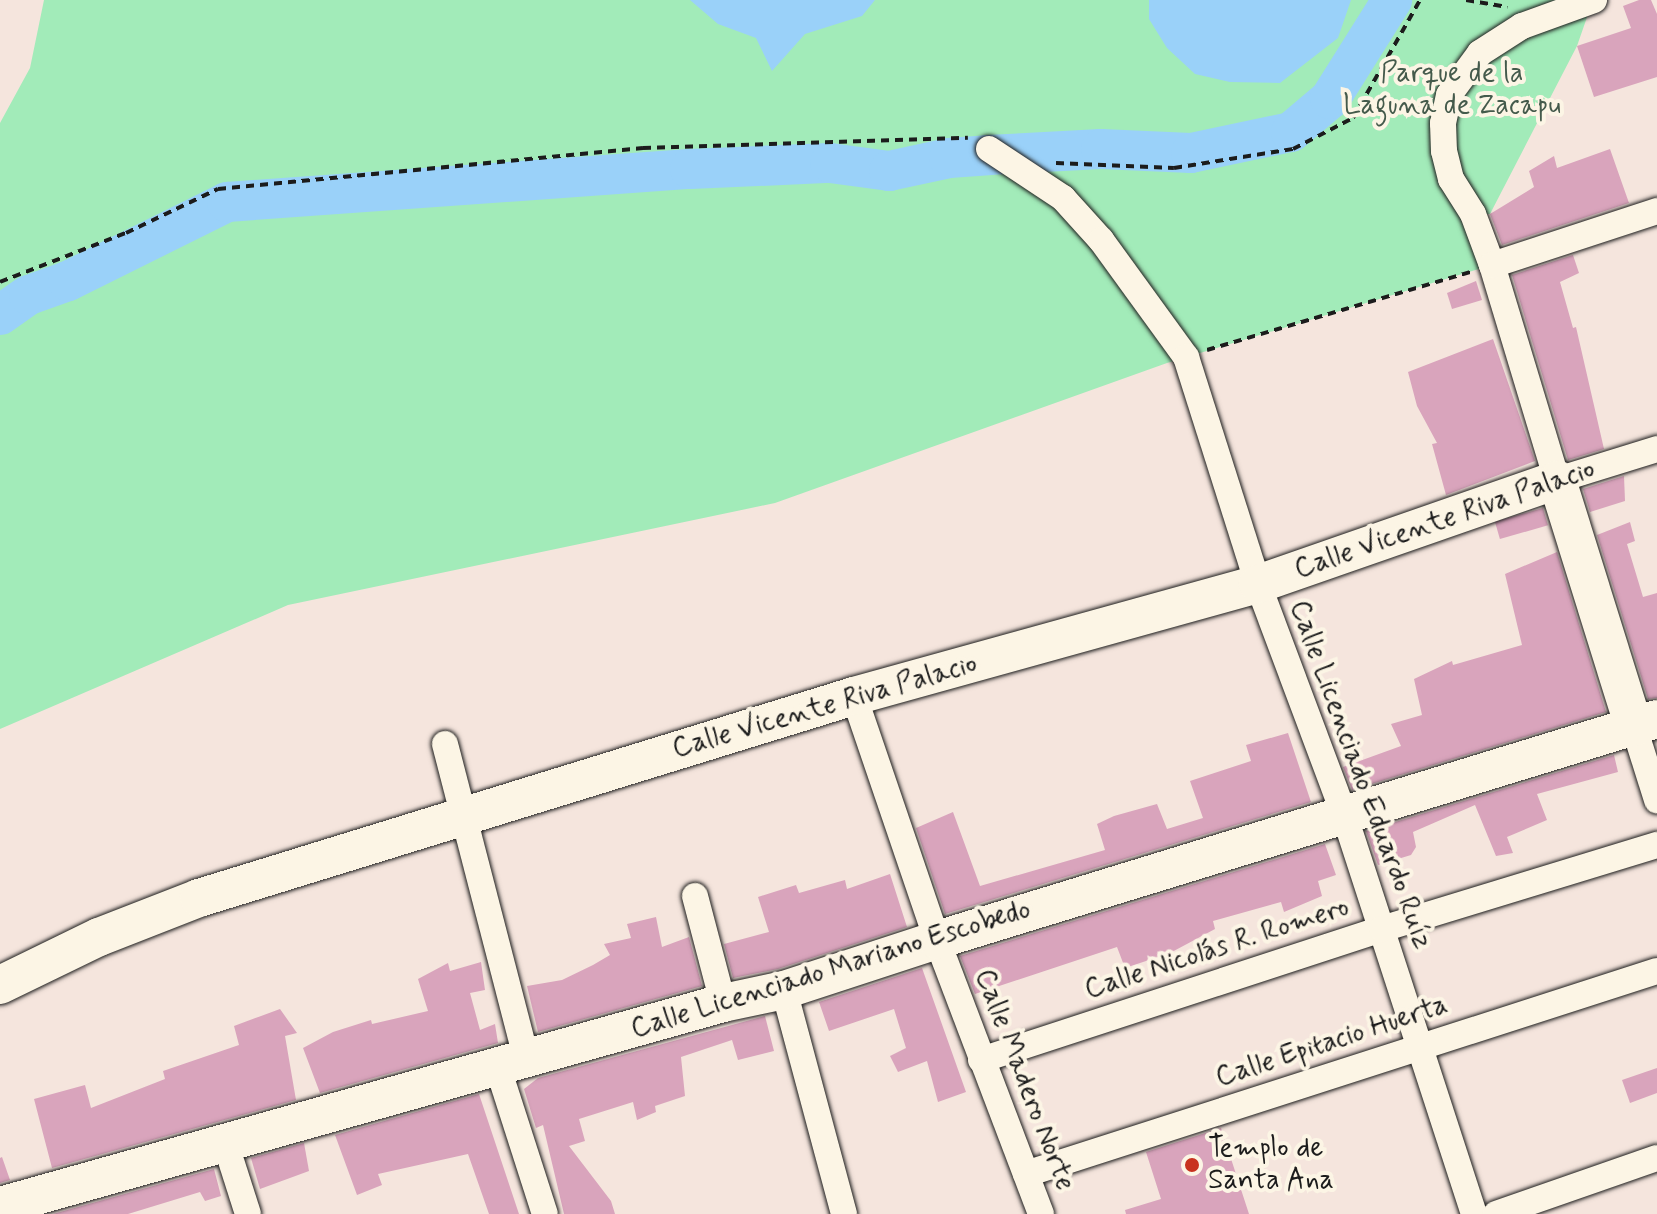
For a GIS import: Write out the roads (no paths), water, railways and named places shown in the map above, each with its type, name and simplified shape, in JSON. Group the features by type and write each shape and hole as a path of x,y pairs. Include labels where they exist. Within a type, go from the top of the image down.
{"main road":[{"name":"Calle Vicente Riva Palacio","path":"0,985 99,937 199,898 854,696 1258,584 1557,480"},
{"path":"1557,480 1646,723"},
{"name":"Calle Licenciado Mariano Escobedo","path":"0,1206 723,1003 784,990 937,940 1646,723"}],"street":[{"path":"1557,480 1492,265 1473,214 1451,179 1444,151 1443,123 1449,95 1472,62 1498,39 1594,0"},
{"name":"Calle Licenciado Eduardo Ruíz","path":"997,154 1072,209 1101,240 1186,357 1258,584 1344,814 1474,1214"},
{"path":"1492,265 1657,211"},
{"name":"Calle Vicente Riva Palacio","path":"1557,480 1657,449"},
{"name":"Calle Madero Norte","path":"854,696 937,940 1041,1214"},
{"path":"1646,723 1657,800"},
{"path":"445,744 545,1214"},
{"name":"Calle Nicolás R. Romero","path":"981,1060 1382,929 1657,845"},
{"path":"695,896 723,1003"},
{"name":"Calle Epitacio Huerta","path":"1026,1174 1657,971"},
{"path":"784,990 842,1213"},
{"path":"226,1145 248,1214"},
{"path":"1496,1214 1657,1158"}],"water":[{"path":"690,0 875,0 862,16 805,34 772,71 756,38 718,24"},
{"path":"1149,0 1351,0 1338,38 1280,83 1230,82 1195,74 1167,48 1149,19"}],"waterway":[{"path":"0,315 29,295 68,281 227,202 690,169 830,163 889,171 949,158 988,155 1101,149 1191,153 1291,132 1330,99 1392,0"}],"place":[{"name":"Templo de Santa Ana","path":"1192,1165"}],"park label":[{"name":"Parque de la Laguna de Zacapu","path":"1452,90"}]}
